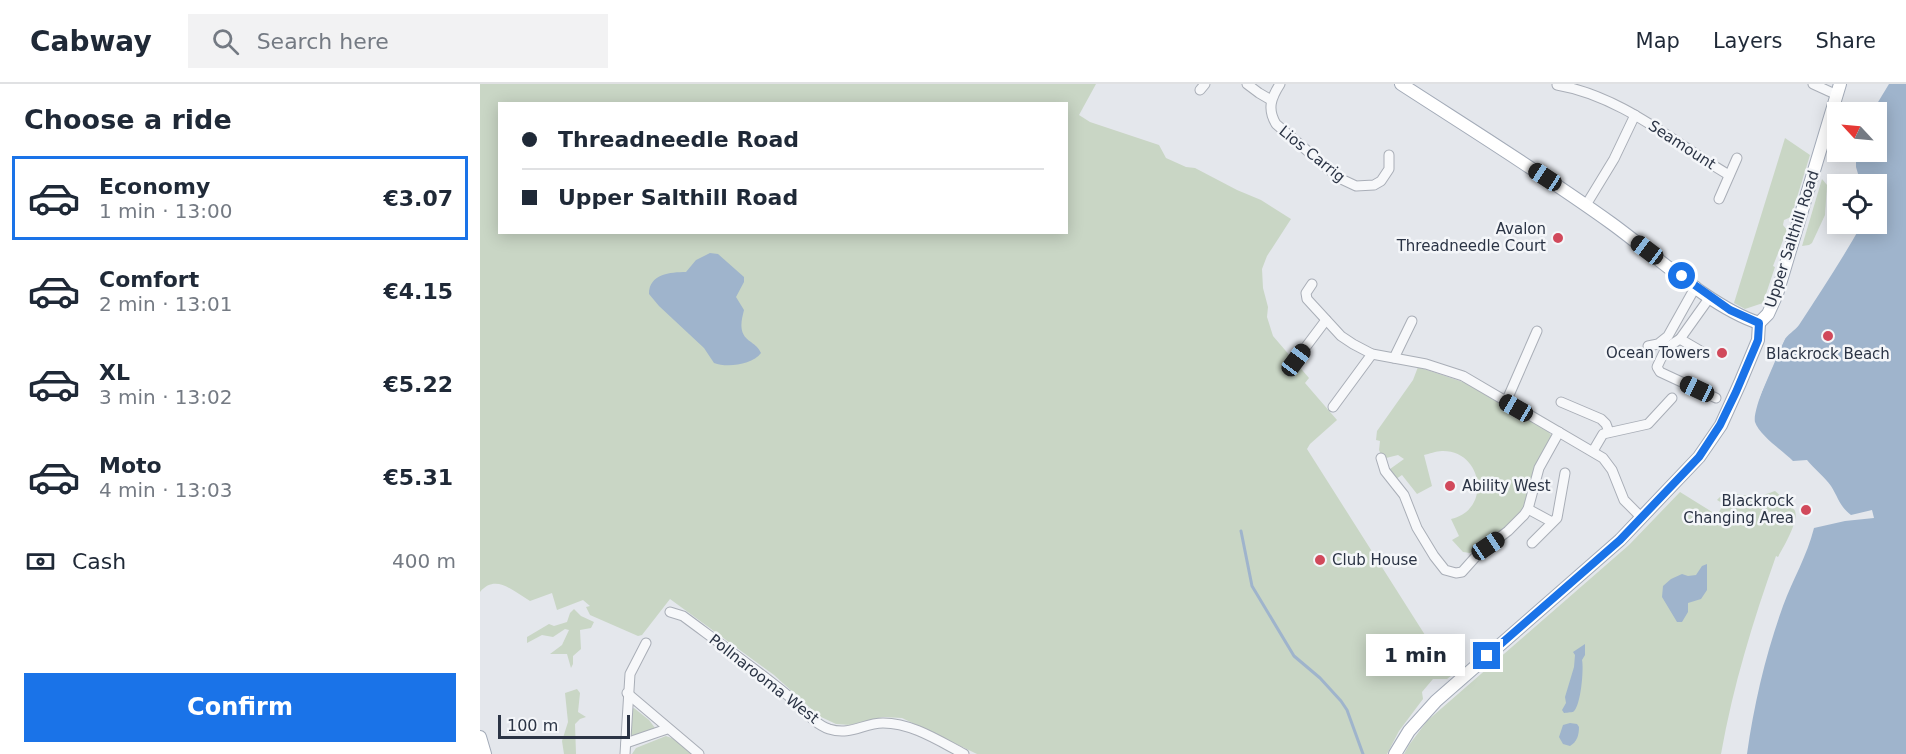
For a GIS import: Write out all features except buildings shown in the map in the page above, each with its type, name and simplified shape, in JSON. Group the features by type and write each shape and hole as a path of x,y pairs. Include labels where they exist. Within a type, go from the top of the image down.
{"main road":[{"path":"1401,84 1586,205 1710,297 1744,318 1759,323"},
{"name":"Upper Salthill Road","path":"1395,754 1409,731 1436,701 1584,573 1642,518 1699,457 1717,432 1758,340 1759,323 1768,314 1777,294 1838,89"},
{"path":"480,737 485,754"}],"street":[{"path":"1247,84 1271,100 1280,84"},
{"path":"1813,84 1838,89"},
{"name":"Seamount","path":"1557,85 1607,101 1635,115 1688,151 1729,175"},
{"name":"Lios Carrig","path":"1271,100 1271,117 1276,124 1346,183 1365,186 1381,182 1389,169 1389,155"},
{"name":"Seamount","path":"1586,205 1611,164 1635,115"},
{"name":"Seamount","path":"1719,199 1737,158"},
{"path":"1312,284 1306,297 1347,340 1372,354 1455,372 1593,451 1607,462 1624,500 1642,518"},
{"path":"1648,346 1659,344 1668,336 1696,286"},
{"path":"1710,297 1680,339 1666,348 1657,367 1660,372 1716,398"},
{"path":"1296,360 1326,320"},
{"path":"1394,358 1412,321"},
{"path":"1506,402 1537,331"},
{"path":"1680,339 1704,353"},
{"path":"1333,407 1372,354"},
{"path":"1593,451 1602,434 1648,424 1672,398"},
{"path":"1561,402 1601,419 1609,432"},
{"path":"1381,458 1385,471 1407,500 1417,528 1440,566 1451,573 1462,572 1479,553 1508,531 1528,509 1539,468 1559,432"},
{"path":"1532,543 1557,518 1565,473"},
{"path":"1528,509 1552,522"},
{"name":"Pollnarooma West","path":"669,612 683,616 789,696 805,712 827,728 854,731 879,723 893,723 912,728 964,754"},
{"path":"625,754 627,693 630,674 646,643"},
{"path":"627,693 699,754"},
{"path":"626,743 667,729"}],"green space":[{"path":"480,84 1096,84 1079,115 1090,122 1159,145 1166,158 1186,167 1195,168 1261,200 1291,219 1267,256 1262,269 1263,288 1268,307 1267,317 1273,336 1309,378 1305,383 1337,420 1307,449 1451,676 1447,679 1433,679 1422,692 1423,699 1399,731 1387,754 977,754 902,718 883,717 850,725 836,724 819,716 774,675 670,599 642,635 638,636 590,615 586,607 590,606 583,600 557,610 552,593 530,601 499,584 486,587 480,592"},
{"path":"1785,138 1810,155 1791,217 1784,220 1783,225 1787,230 1773,266 1775,267 1763,303 1745,309 1734,303"},
{"path":"1822,179 1827,185 1825,215 1812,243 1802,246"},
{"path":"1418,367 1466,383 1547,430 1551,435 1551,441 1529,499 1519,515 1502,531 1470,553 1463,552 1452,540 1459,536 1451,519 1464,513 1473,504 1477,493 1474,470 1466,460 1456,453 1442,451 1424,455 1432,486 1417,494 1402,475 1396,479 1390,469 1404,459 1398,455 1382,457 1379,450 1380,441 1376,440 1377,431 1413,380"},
{"path":"1775,491 1794,509 1795,521 1778,557 1776,556 1759,605 1744,654 1721,754 1404,754 1427,721 1629,545 1680,492 1717,515 1724,504 1717,500 1725,494 1758,496"},
{"path":"574,609 581,616 594,622 591,628 580,630 581,649 573,656 571,668 567,654 550,654 562,645 569,630 565,629 553,637 542,635 527,643 527,637 549,624 554,626 567,622"},
{"path":"577,689 580,693 578,712 586,717 575,724 576,754 564,754 562,741 568,722 565,693"},
{"path":"634,708 655,728 630,737 632,709"},
{"path":"666,736 674,739 692,754 632,754 636,748"}],"water":[{"path":"1889,84 1906,84 1906,754 1747,754 1753,716 1771,642 1814,528 1845,521 1874,518 1872,510 1851,515 1847,512 1829,483 1807,460 1793,461 1766,437 1757,427 1755,415 1766,382 1785,339 1799,325 1856,234 1887,234 1887,174 1858,174 1856,167 1856,162 1887,162 1887,102 1878,102"},
{"path":"710,253 718,254 744,277 744,282 736,297 744,310 741,323 742,332 761,353 746,363 732,365 714,363 704,348 649,294 650,287 656,278 686,272 696,260"},
{"path":"1707,564 1707,590 1701,599 1688,603 1688,612 1682,622 1677,622 1662,597 1663,586 1682,574 1696,575 1702,566"},
{"path":"1585,644 1578,703 1573,712 1564,713 1562,710 1566,703 1565,697 1574,667 1573,652"},
{"path":"1577,724 1579,733 1570,746 1563,744 1559,737 1563,725"}],"pier":[{"path":"1787,332 1758,401 1755,400 1782,336"}],"waterway":[{"path":"1241,531 1252,586 1294,656 1320,678 1347,710 1363,754"}],"place":[{"name":"Avalon Threadneedle Court","path":"1558,238"},
{"name":"Blackrock Beach","path":"1828,336"},
{"name":"Ocean Towers","path":"1722,353"},
{"name":"Ability West","path":"1450,486"},
{"name":"Blackrock Changing Area","path":"1806,510"},
{"name":"Club House","path":"1320,560"}],"route":[{"path":"1487,656 1620,540 1676,484 1699,457 1720,425 1758,340 1759,323 1730,310 1682,276"}]}
